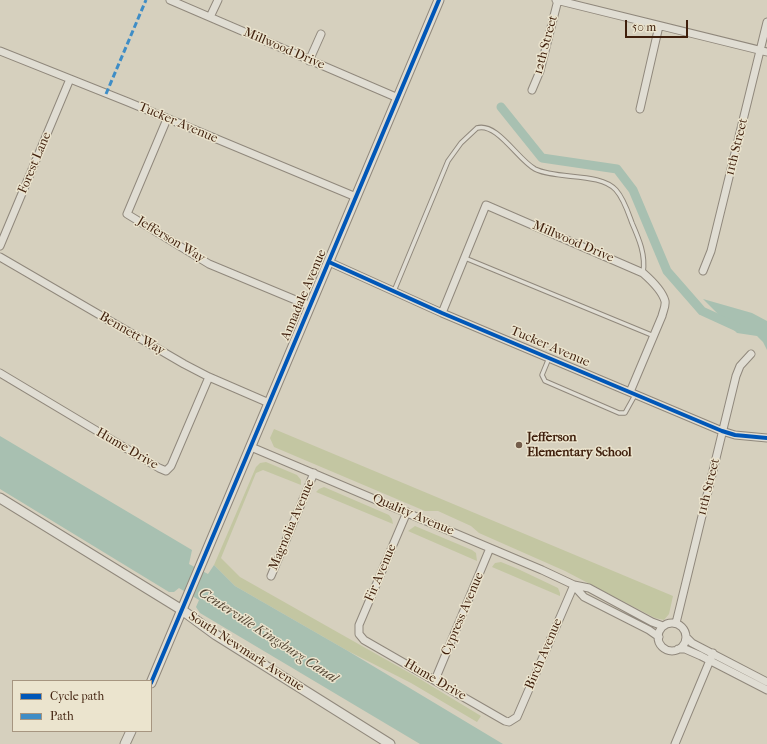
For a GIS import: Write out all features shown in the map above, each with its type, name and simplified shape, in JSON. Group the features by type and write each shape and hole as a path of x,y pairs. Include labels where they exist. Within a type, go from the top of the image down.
{"street":[{"name":"Millwood Drive","path":"170,0 398,98"},
{"path":"210,18 218,0"},
{"name":"Annadale Avenue","path":"152,681 439,0"},
{"path":"557,0 764,51"},
{"name":"12th Street","path":"532,90 540,70 557,0"},
{"name":"11th Street","path":"703,271 711,251 764,51 767,22"},
{"path":"640,109 659,26"},
{"path":"309,61 321,34"},
{"name":"Tucker Avenue","path":"0,51 167,118 356,197"},
{"name":"Forest Lane","path":"0,246 70,79"},
{"name":"Jefferson Way","path":"167,118 128,214 209,264 310,306"},
{"name":"Millwood Drive","path":"442,313 486,205 643,273 653,282 665,300 665,306 633,393"},
{"name":"Bennett Way","path":"0,257 160,351 209,377 269,403"},
{"name":"Tucker Avenue","path":"329,262 442,313 722,431 735,435 767,438"},
{"name":"11th Street","path":"676,624 736,376 740,366 751,354"},
{"name":"Hume Drive","path":"0,373 166,471 171,466 209,377"},
{"name":"Quality Avenue","path":"251,447 407,512 574,585 589,588 652,622 663,626"},
{"name":"Magnolia Avenue","path":"271,576 314,473"},
{"name":"South Newmark Avenue","path":"0,498 182,610 216,635 390,744"},
{"name":"Fir Avenue","path":"359,634 359,625 407,512"},
{"name":"Cypress Avenue","path":"435,680 490,548"},
{"name":"Quality Avenue","path":"574,585 584,597 649,630 659,637"},
{"name":"Birch Avenue","path":"513,720 517,717 574,585"},
{"path":"767,682 711,657 685,649 671,650 664,647 661,644 659,633 663,626 667,624 676,624 683,628 686,637 692,643 711,657 767,690"},
{"name":"Hume Drive","path":"359,634 364,640 505,721 513,720"},
{"path":"678,649 684,644 686,637"},
{"path":"675,744 711,657"},
{"path":"125,744 131,732"}],"lane":[{"path":"394,291 448,161 461,143 480,127 484,127 496,133 521,158 534,168 544,173 604,182 612,187 620,196 638,237 644,265 643,273"},
{"path":"465,258 654,336"},
{"path":"549,358 542,375 545,380 619,413 625,414 633,393"}],"shaded area":[{"path":"274,429 673,596 669,614 664,620 655,618 565,571 479,533 471,526 438,511 425,511 274,447 270,438"},
{"path":"266,462 297,475 301,480 301,485 263,470 256,473 221,558 240,577 415,676 481,716 477,722 411,683 348,651 235,586 214,565 256,467 260,463"},
{"path":"324,487 389,515 393,524 316,492"},
{"path":"415,526 472,550 476,553 477,561 408,531"},
{"path":"501,562 558,588 560,596 492,567 495,563"}],"water":[{"path":"703,299 752,313 767,321 767,350 763,342 757,336 737,333"},
{"name":"Centerville Kingsburg Canal","path":"0,436 192,550 189,564 208,574 214,565 235,586 348,651 503,744 420,744 200,613 196,607 199,600 179,588 174,592 169,592 0,489"}],"waterway":[{"path":"501,107 542,158 617,169 633,190 667,271 702,311 737,327"}],"marked path":[{"path":"106,94 146,0"}],"cycle path":[{"path":"152,681 439,0"},
{"path":"329,262 442,313 722,431 735,435 767,438"}],"place":[{"name":"Jefferson Elementary School","path":"519,445"}]}
